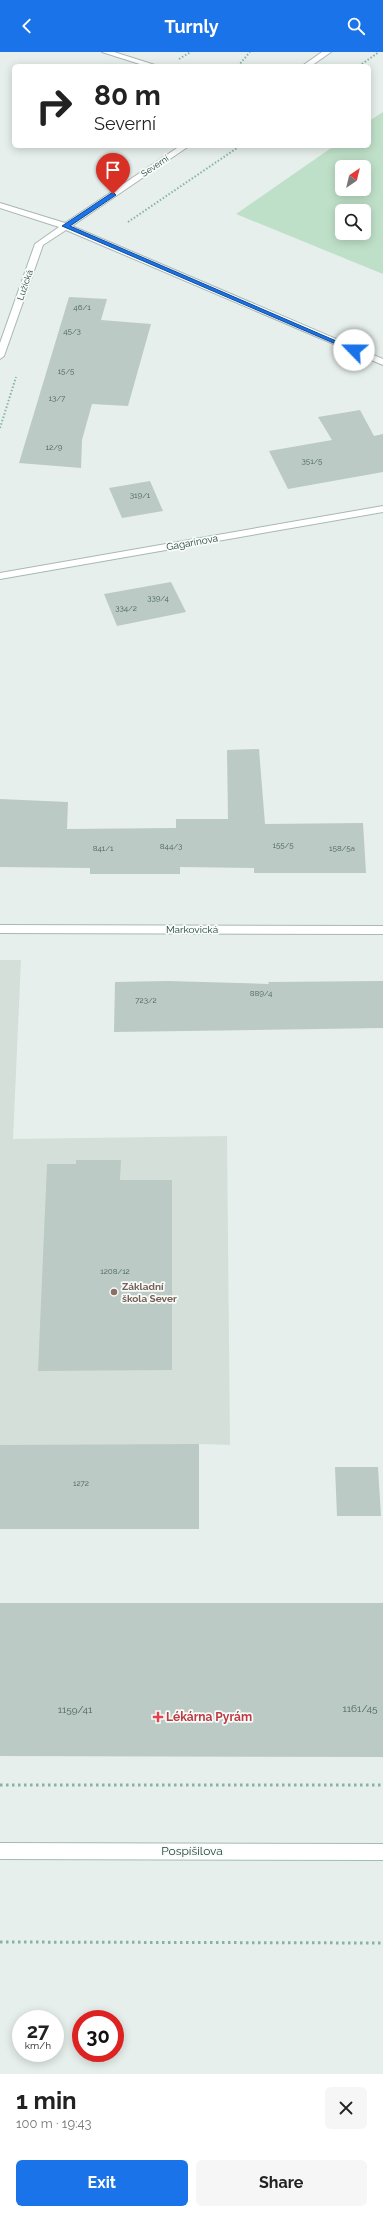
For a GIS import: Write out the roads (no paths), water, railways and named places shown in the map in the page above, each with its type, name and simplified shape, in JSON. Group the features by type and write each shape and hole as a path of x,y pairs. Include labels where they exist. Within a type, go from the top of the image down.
{"street":[{"path":"106,52 147,64"},
{"path":"309,64 327,52"},
{"name":"Severní","path":"65,226 182,148"},
{"path":"0,205 65,226 383,362"},
{"name":"Lužická","path":"0,356 39,244 65,226"},
{"name":"Gagarinova","path":"0,576 383,509"},
{"name":"Markovická","path":"0,929 383,930"},
{"name":"Pospíšilova","path":"0,1851 383,1852"}],"place":[{"name":"Základní škola Sever","path":"114,1292"},
{"name":"Lékárna Pyrám","path":"158,1717"}]}
